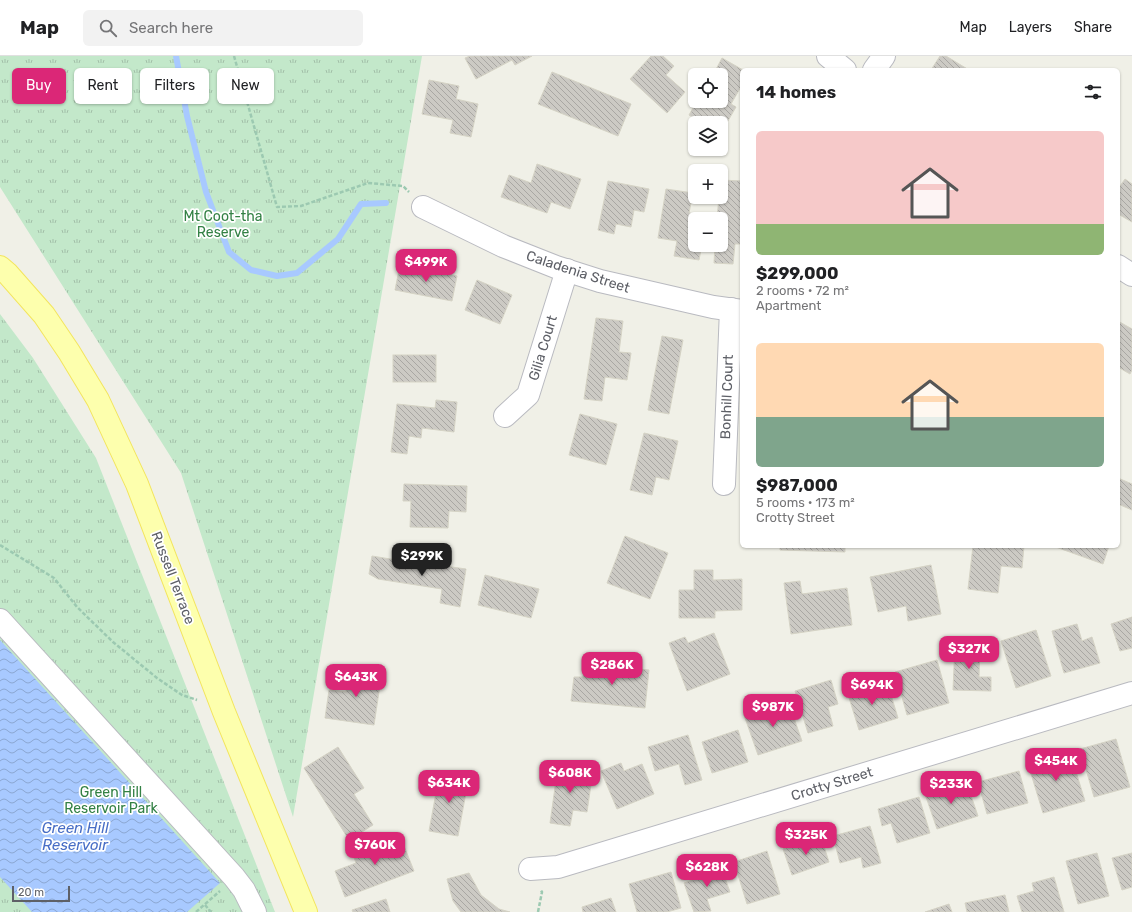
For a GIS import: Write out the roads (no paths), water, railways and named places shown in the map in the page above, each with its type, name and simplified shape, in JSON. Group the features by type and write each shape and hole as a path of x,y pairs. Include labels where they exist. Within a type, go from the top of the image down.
{"main road":[{"name":"Russell Terrace","path":"0,267 44,315 69,352 98,400 137,484 224,712 306,912"}],"street":[{"path":"828,56 843,68"},
{"path":"875,68 884,56"},
{"name":"Caladenia Street","path":"423,207 503,246 600,281 713,307 736,310"},
{"path":"1120,267 1132,275"},
{"name":"Gilia Court","path":"505,416 528,395 567,270"},
{"name":"Bonhill Court","path":"724,484 736,310"},
{"path":"0,620 234,877 244,890 255,912"},
{"name":"Crotty Street","path":"530,869 558,867 1132,693"}],"water":[{"name":"Green Hill Reservoir","path":"0,640 220,883 187,912 32,912 0,877"}],"waterway":[{"path":"176,56 187,116 206,192 229,252 251,270 277,276 297,273 338,239 361,204 386,203"}],"park label":[{"name":"Mt Coot-tha Reserve","path":"223,224"},
{"name":"Green Hill Reservoir Park","path":"111,800"}]}
